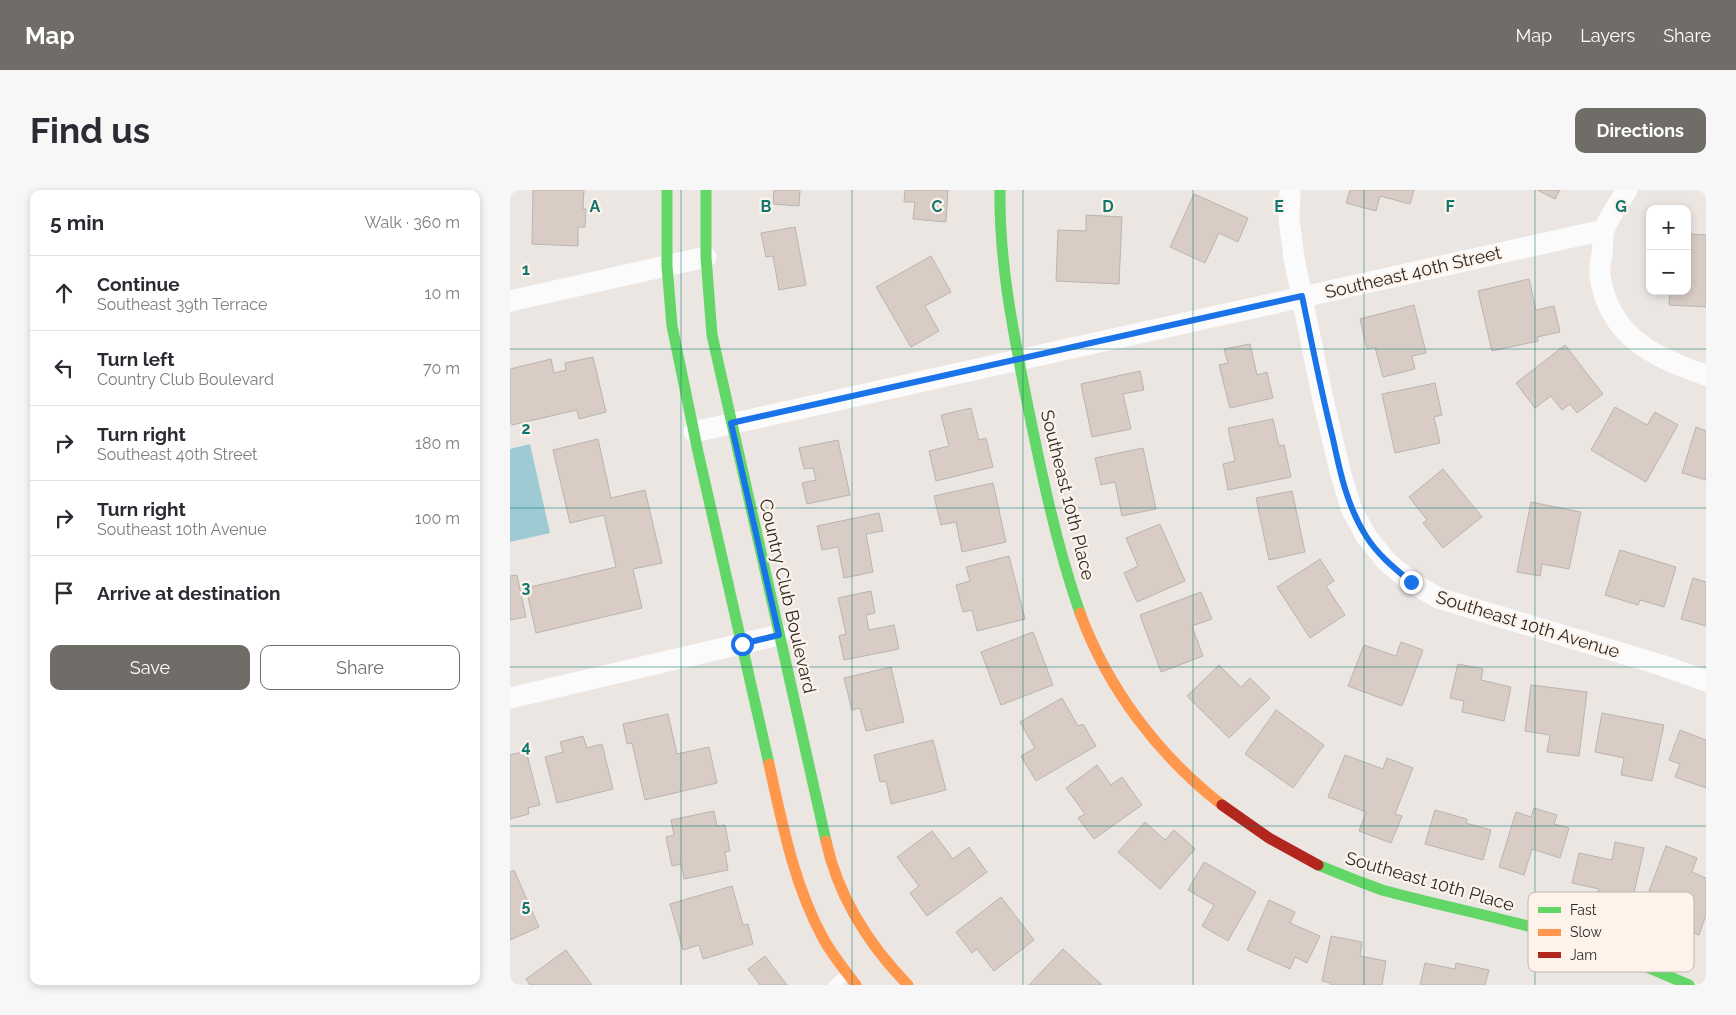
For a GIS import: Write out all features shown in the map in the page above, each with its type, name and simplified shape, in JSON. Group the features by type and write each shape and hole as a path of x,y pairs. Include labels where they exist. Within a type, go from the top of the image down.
{"main road":[{"path":"667,190 667,266 672,326 780,815 794,865 811,913 823,938 856,985"},
{"name":"Country Club Boulevard","path":"706,190 706,257 712,335 828,851 848,905 860,926 873,946 908,985"},
{"name":"Southeast 10th Place","path":"1000,190 1000,234 1019,360 1058,545 1069,580 1096,648 1112,681 1138,720 1168,756 1202,789 1258,831 1306,859 1336,873 1398,894 1528,927"},
{"name":"Southeast 10th Place","path":"1659,972 1689,985"}],"street":[{"name":"Southeast 10th Avenue","path":"1290,190 1288,219 1294,258 1340,472 1351,508 1366,536 1386,561 1411,582 1438,598 1660,665 1706,681"},
{"path":"1627,190 1604,230 1600,275 1606,301 1619,324 1636,342 1657,356 1706,375"},
{"name":"Southeast 40th Street","path":"694,432 1604,230"},
{"path":"510,301 706,257"},
{"path":"510,698 779,635"}],"lane":[{"path":"834,985 847,973"}],"water":[{"path":"530,444 550,533 510,542 510,449"}],"building":[{"path":"533,190 584,190 583,209 586,209 585,227 578,227 578,246 532,244"},
{"path":"774,190 800,190 799,206 773,204"},
{"path":"905,190 948,190 946,222 913,219 915,202 904,202"},
{"path":"1350,190 1414,190 1410,204 1380,196 1376,211 1346,203"},
{"path":"1537,190 1560,190 1555,199"},
{"path":"1194,194 1248,218 1238,242 1219,233 1205,263 1170,247"},
{"path":"1086,215 1122,217 1119,284 1056,281 1058,230 1086,231"},
{"path":"795,227 806,285 779,290 773,256 766,257 761,233"},
{"path":"1691,234 1706,235 1706,307 1669,305 1670,295 1691,295"},
{"path":"931,256 951,292 925,306 939,331 911,347 876,287"},
{"path":"1529,279 1536,310 1554,306 1560,332 1537,337 1538,341 1492,351 1478,291"},
{"path":"1414,305 1426,353 1412,356 1415,369 1383,377 1375,347 1367,349 1360,319"},
{"path":"1250,344 1257,375 1267,372 1273,398 1230,408 1219,365 1228,363 1224,349"},
{"path":"1565,345 1603,394 1577,413 1570,404 1562,410 1551,396 1535,408 1516,383"},
{"path":"593,357 606,412 579,419 577,410 512,425 510,420 510,369 551,359 554,373 566,370 565,363"},
{"path":"1140,371 1144,390 1123,394 1131,429 1092,437 1081,384"},
{"path":"1435,383 1442,415 1434,417 1440,443 1395,453 1382,394"},
{"path":"1615,407 1647,425 1655,412 1678,425 1646,482 1591,450"},
{"path":"971,408 979,440 986,438 993,467 936,481 929,451 949,446 941,415"},
{"path":"1273,419 1279,446 1284,445 1291,477 1228,490 1223,464 1235,461 1228,428"},
{"path":"1696,427 1706,431 1706,480 1682,473"},
{"path":"598,439 611,498 645,490 662,563 633,569 642,608 536,633 526,588 616,567 604,515 570,523 553,450"},
{"path":"838,440 850,495 807,504 802,483 816,480 813,468 804,469 799,448"},
{"path":"1143,448 1156,509 1122,516 1115,482 1101,485 1095,458"},
{"path":"1443,469 1482,517 1443,548 1423,523 1427,520 1409,497"},
{"path":"993,483 1006,542 962,552 956,522 941,525 934,496"},
{"path":"1292,491 1305,552 1269,560 1256,498"},
{"path":"1531,502 1581,512 1569,569 1542,564 1540,576 1517,572"},
{"path":"879,513 883,531 866,534 873,572 844,578 838,547 822,550 817,526"},
{"path":"1160,524 1185,581 1137,602 1124,573 1138,566 1126,538"},
{"path":"1620,550 1676,567 1664,607 1640,600 1638,605 1605,595"},
{"path":"1009,556 1025,619 977,631 972,610 963,612 956,585 970,581 966,567"},
{"path":"1320,559 1334,581 1326,586 1345,615 1310,638 1277,587"},
{"path":"517,575 526,617 510,620 510,576"},
{"path":"1693,578 1706,582 1706,626 1681,619"},
{"path":"871,591 875,613 866,615 869,630 894,625 899,649 844,660 839,636 846,634 838,598"},
{"path":"1201,592 1212,619 1192,626 1203,656 1161,672 1140,615"},
{"path":"1033,632 1053,685 1001,705 981,652"},
{"path":"1401,642 1423,650 1402,706 1348,686 1364,645 1396,656"},
{"path":"1458,664 1483,669 1481,680 1511,687 1504,721 1462,712 1464,701 1450,698"},
{"path":"1219,665 1241,687 1250,678 1270,698 1229,738 1187,696"},
{"path":"891,667 904,722 866,731 860,708 852,710 844,678"},
{"path":"1531,685 1587,692 1579,756 1547,752 1550,735 1525,731"},
{"path":"1062,698 1078,726 1083,724 1096,746 1036,781 1021,756 1035,748 1020,722"},
{"path":"1276,710 1324,745 1293,788 1245,754"},
{"path":"1602,713 1664,725 1652,781 1621,775 1624,758 1595,752"},
{"path":"668,714 677,754 709,747 717,783 645,800 632,743 627,744 623,724"},
{"path":"1680,730 1706,740 1706,788 1675,777 1680,764 1669,760"},
{"path":"583,736 587,748 602,744 613,789 557,803 545,757 563,752 560,742"},
{"path":"933,740 946,790 891,804 886,781 880,782 874,755"},
{"path":"526,751 540,805 528,808 529,814 510,819 510,755"},
{"path":"1345,755 1383,769 1387,758 1413,768 1395,814 1402,816 1391,843 1359,831 1366,812 1328,797"},
{"path":"1097,765 1111,785 1122,777 1142,805 1094,839 1078,818 1085,814 1066,788"},
{"path":"1534,808 1557,815 1554,824 1569,828 1560,858 1532,849 1524,875 1499,867 1516,812 1531,817"},
{"path":"1435,810 1467,819 1466,823 1491,830 1483,860 1425,844"},
{"path":"714,811 717,826 725,825 730,851 725,852 728,870 684,879 681,864 672,866 666,837 674,835 671,820"},
{"path":"1145,822 1165,840 1174,830 1195,849 1160,889 1118,852"},
{"path":"932,831 953,859 969,847 987,872 927,916 910,893 919,886 897,857"},
{"path":"1615,842 1644,848 1634,892 1598,892 1599,889 1572,883 1579,853 1612,860"},
{"path":"1666,846 1697,858 1692,872 1706,878 1706,915 1699,935 1694,933 1694,892 1649,891"},
{"path":"1204,862 1256,892 1228,941 1202,926 1214,905 1188,890"},
{"path":"514,870 539,927 510,940 510,872"},
{"path":"732,886 743,925 748,924 753,944 703,959 699,945 683,950 670,904"},
{"path":"1001,897 1034,940 994,971 977,949 972,953 956,932"},
{"path":"1269,900 1295,912 1290,923 1320,936 1307,963 1295,957 1290,969 1247,950"},
{"path":"1331,936 1362,942 1360,956 1386,961 1382,985 1330,985 1331,983 1322,981"},
{"path":"1063,949 1102,985 1029,985"},
{"path":"566,950 592,985 530,985 526,979"},
{"path":"765,956 787,985 760,985 748,969"},
{"path":"1425,963 1455,969 1456,963 1489,970 1485,985 1420,985"}],"traffic: fast":[{"path":"667,190 667,266 672,326 698,452 769,764"},
{"path":"706,190 706,257 712,335 826,841"},
{"path":"1000,190 1004,267 1020,367 1049,503 1080,613"},
{"path":"1318,865 1382,890 1528,926"},
{"path":"1658,972 1689,985"}],"traffic: slow":[{"path":"1080,613 1105,668 1137,719 1177,765 1222,805"},
{"path":"769,764 790,853 804,897 834,956 856,985"},
{"path":"826,841 838,881 857,919 880,953 908,985"}],"traffic: jam":[{"path":"1222,805 1269,838 1318,865"}],"route":[{"path":"742,644 779,635 731,423 1302,296 1322,395 1340,472 1351,508 1366,536 1386,561 1411,582"}]}
